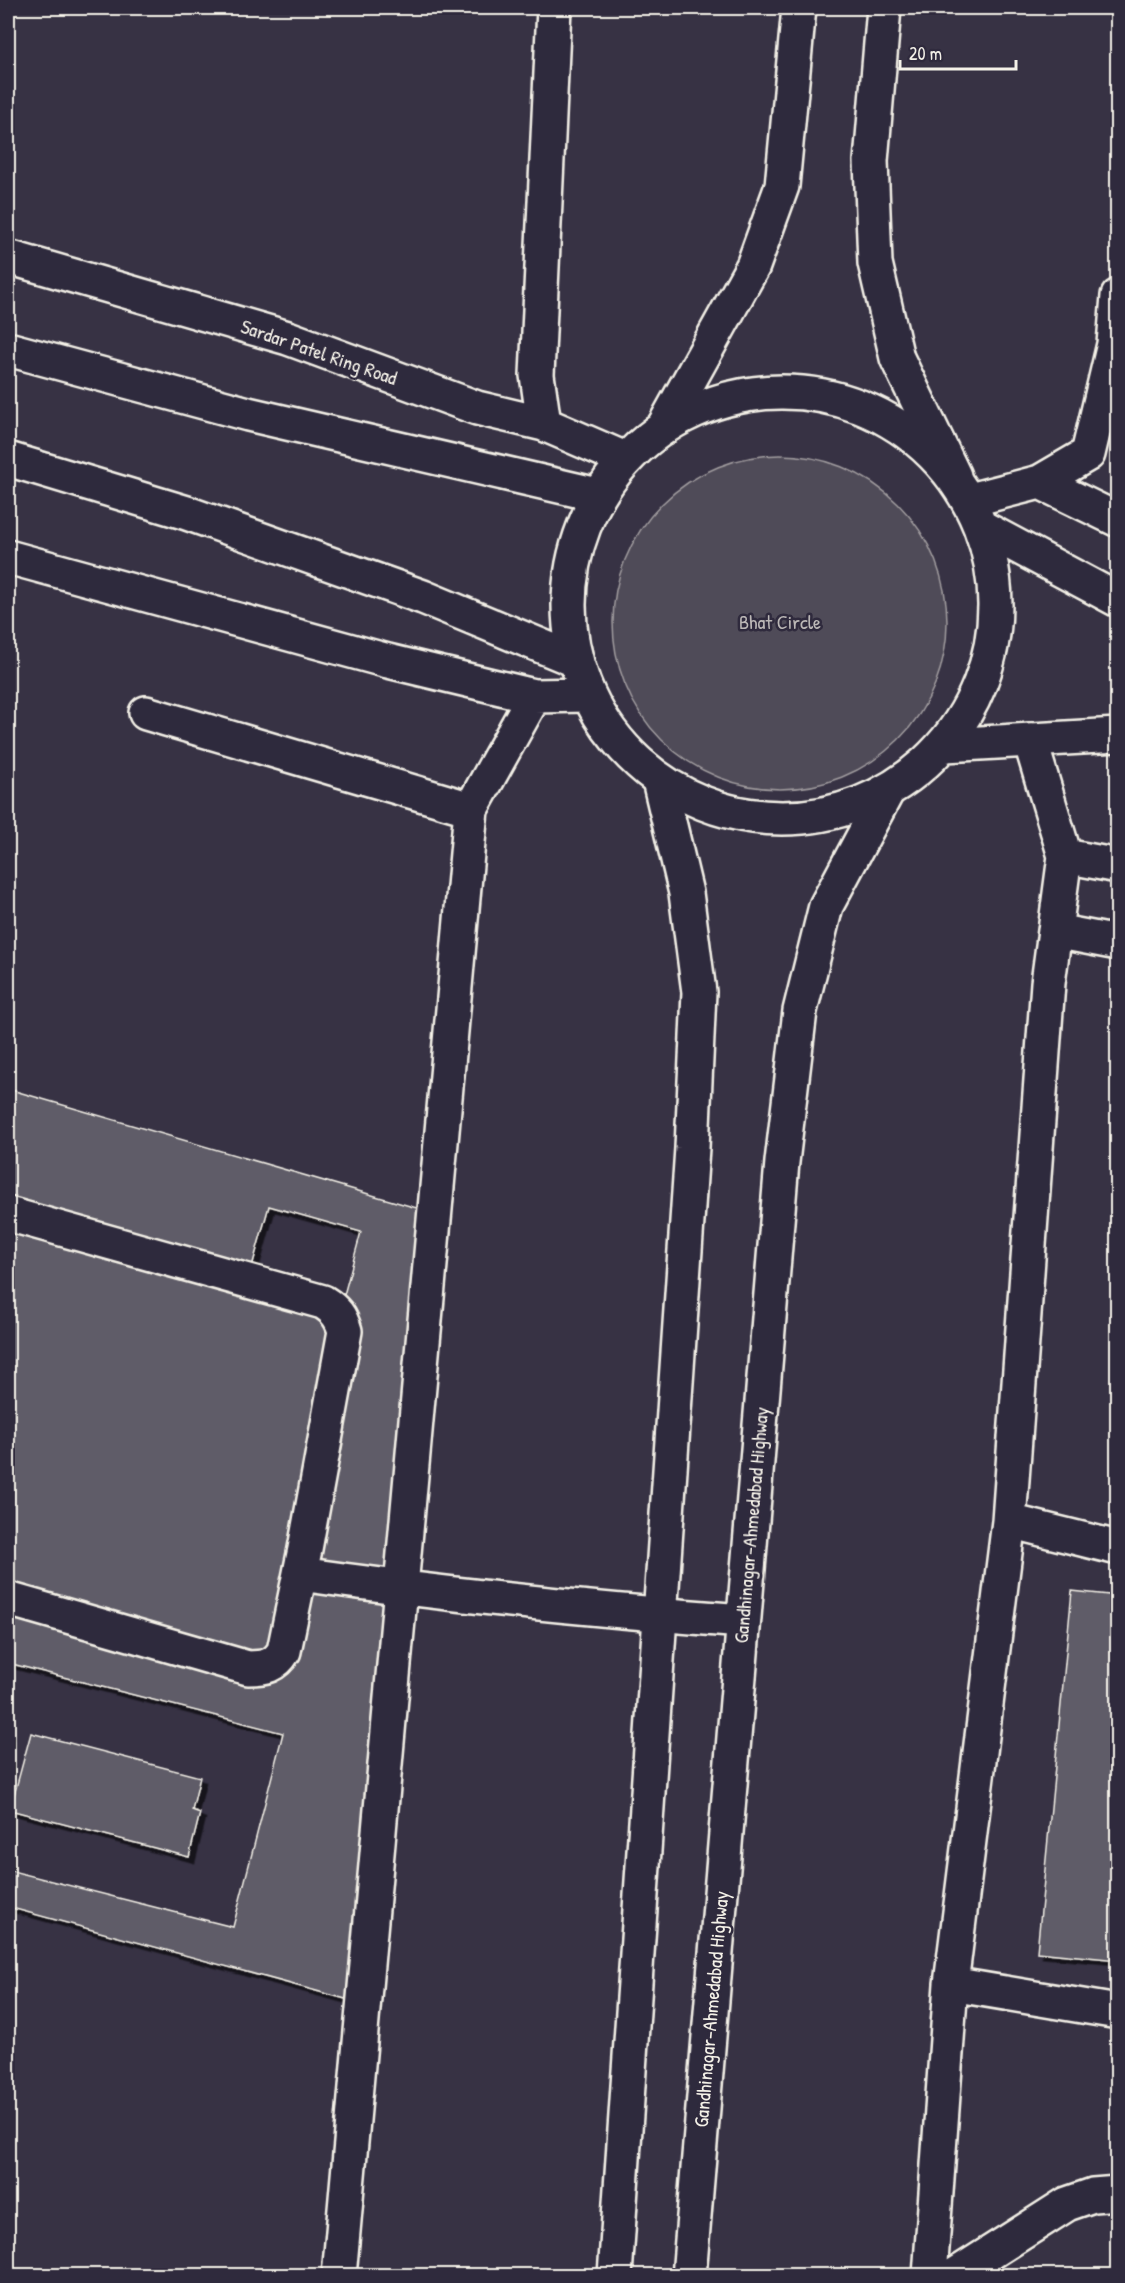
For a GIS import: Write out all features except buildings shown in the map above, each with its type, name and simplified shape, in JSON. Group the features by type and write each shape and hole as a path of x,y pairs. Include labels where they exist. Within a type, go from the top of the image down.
{"main road":[{"path":"544,424 537,375 554,8"},
{"path":"664,426 753,266 782,186 799,8"},
{"path":"884,8 871,161 874,263 897,358 969,501 996,584 994,642 977,697 945,745 887,792 831,813 771,819 712,807 659,780 617,742 587,696 575,660 567,604 575,547 598,495 625,459 664,426 723,399 786,391 850,402 907,431 969,501 1118,600"},
{"name":"Sardar Patel Ring Road","path":"8,257 288,338 477,408 544,424 625,459"},
{"path":"969,501 1040,482 1088,454 1114,344 1118,296"},
{"path":"8,349 248,414 598,495"},
{"path":"8,459 187,513 423,597 575,660"},
{"path":"1040,482 1118,520"},
{"path":"8,557 388,661 534,696 587,696"},
{"path":"339,2276 471,809 534,696"},
{"path":"146,713 471,809"},
{"path":"945,745 1118,735"},
{"path":"930,2276 951,1984 1009,1521 1048,983 1065,856 1030,740"},
{"path":"615,2276 692,1148 699,992 686,893 659,780"},
{"name":"Gandhinagar-Ahmedabad Highway","path":"688,2276 782,1162 800,1011 826,906 887,792"},
{"path":"1065,856 1118,866"},
{"path":"1055,931 1118,943"},
{"path":"8,1214 323,1302 335,1309 342,1319 345,1331 300,1574 284,1651 277,1662 263,1668 248,1668 8,1599"},
{"path":"1009,1521 1118,1548"},
{"path":"300,1574 401,1588 743,1622"},
{"path":"951,1984 1118,2012"},
{"path":"954,2276 1067,2204 1093,2195 1118,2193"}],"green space":[{"name":"Bhat Circle","path":"780,455 813,458 844,468 873,483 898,504 919,529 934,558 944,589 947,622 944,655 934,686 919,715 898,740 873,761 844,776 813,786 780,789 747,786 716,776 687,761 662,740 641,715 626,686 616,655 613,622 616,589 626,558 641,529 662,504 687,483 716,468 747,458"}]}
